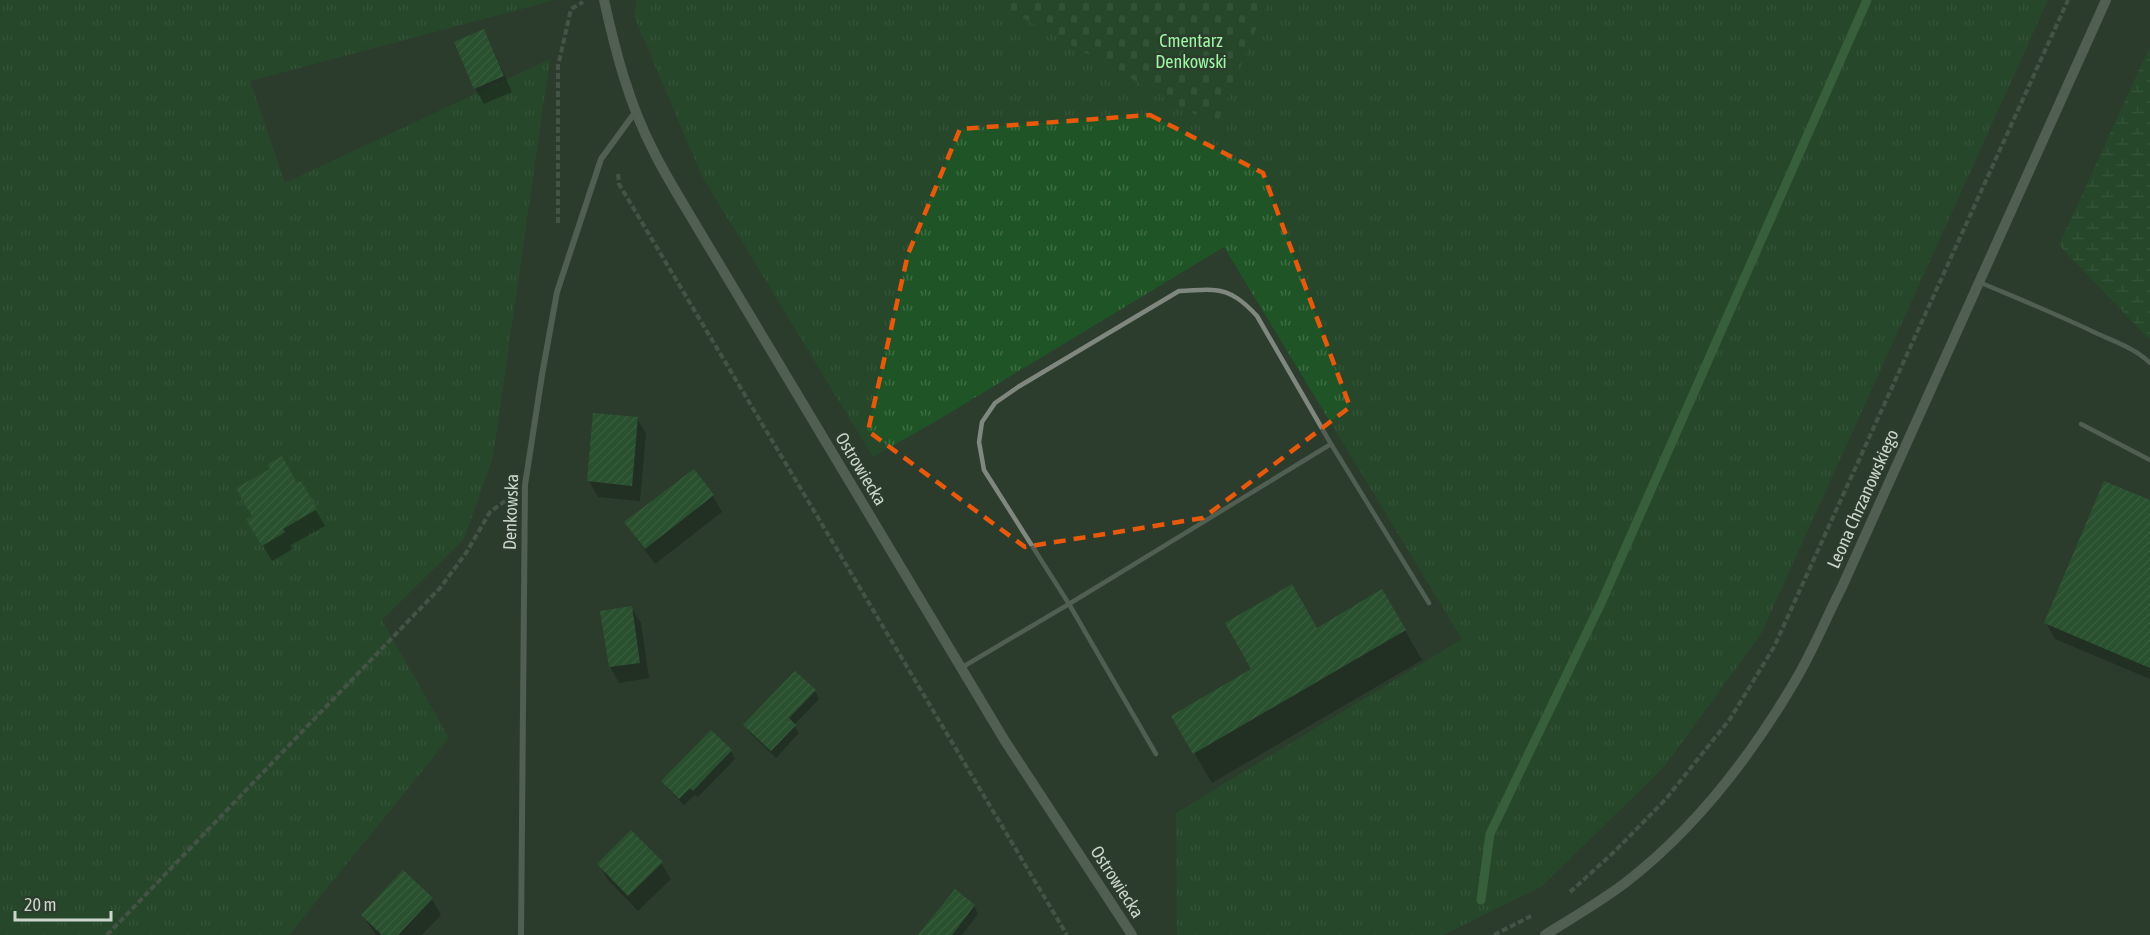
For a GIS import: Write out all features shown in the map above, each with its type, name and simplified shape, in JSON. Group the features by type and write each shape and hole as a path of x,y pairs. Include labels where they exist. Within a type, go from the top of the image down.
{"street":[{"name":"Ostrowiecka","path":"604,0 612,36 636,111 652,149 1005,741 1132,935"},
{"name":"Leona Chrzanowskiego","path":"1545,935 1626,882 1677,836 1717,794 1760,737 1796,679 1842,587 2106,0"},
{"name":"Denkowska","path":"521,935 525,485 557,292 601,159 636,111"}],"lane":[{"path":"1979,282 2142,354 2150,363"},
{"path":"1156,754 1069,604 984,470 979,442 982,422 995,403 1179,291 1212,290 1228,293 1241,300 1257,316 1330,444 1429,603"},
{"path":"2082,424 2150,460"},
{"path":"961,668 1330,444"}],"path":[{"path":"558,233 558,66 572,9 586,0"},
{"path":"1565,896 1614,852 1665,800 1730,719 1774,647 2068,0"},
{"path":"618,135 618,184 1067,935"},
{"path":"107,935 440,588 490,512 525,485"},
{"path":"1494,935 1537,913"}],"highlighted area":[{"path":"1150,115 1263,173 1350,407 1203,518 1025,547 868,431 908,254 960,129"}],"green space":[{"path":"0,0 555,0 250,81 285,183 550,59 493,457 464,539 382,620 449,738 289,935 0,935"},
{"path":"637,0 991,0 1216,125 1268,0 2048,0 1761,634 1664,767 1541,887 1443,935 1177,935 1176,813 1462,639 1224,247 873,457 702,176 634,16"},
{"name":"Cmentarz Denkowski","path":"991,0 1268,0 1216,126"},
{"path":"2150,46 2150,340 2059,245"}],"building":[{"path":"484,29 504,76 474,89 454,42"},
{"path":"593,413 638,417 632,486 587,481"},
{"path":"282,456 297,483 301,481 317,509 283,529 285,532 262,546 246,519 252,516 236,488 270,469 268,464"},
{"path":"694,469 714,495 645,549 624,522"},
{"path":"2104,481 2150,500 2150,668 2044,623"},
{"path":"1292,584 1317,628 1382,589 1406,630 1193,754 1171,716 1251,669 1225,623"},
{"path":"632,606 640,663 609,667 600,611"},
{"path":"795,671 816,690 789,718 796,725 771,751 743,725"},
{"path":"711,730 732,750 693,791 690,788 679,799 661,781"},
{"path":"631,830 663,862 628,896 597,864"},
{"path":"403,870 433,898 398,935 382,935 361,915"},
{"path":"955,889 975,905 952,935 918,935"}],"waterway":[{"path":"1481,900 1490,834 1602,601 1867,0"}]}
